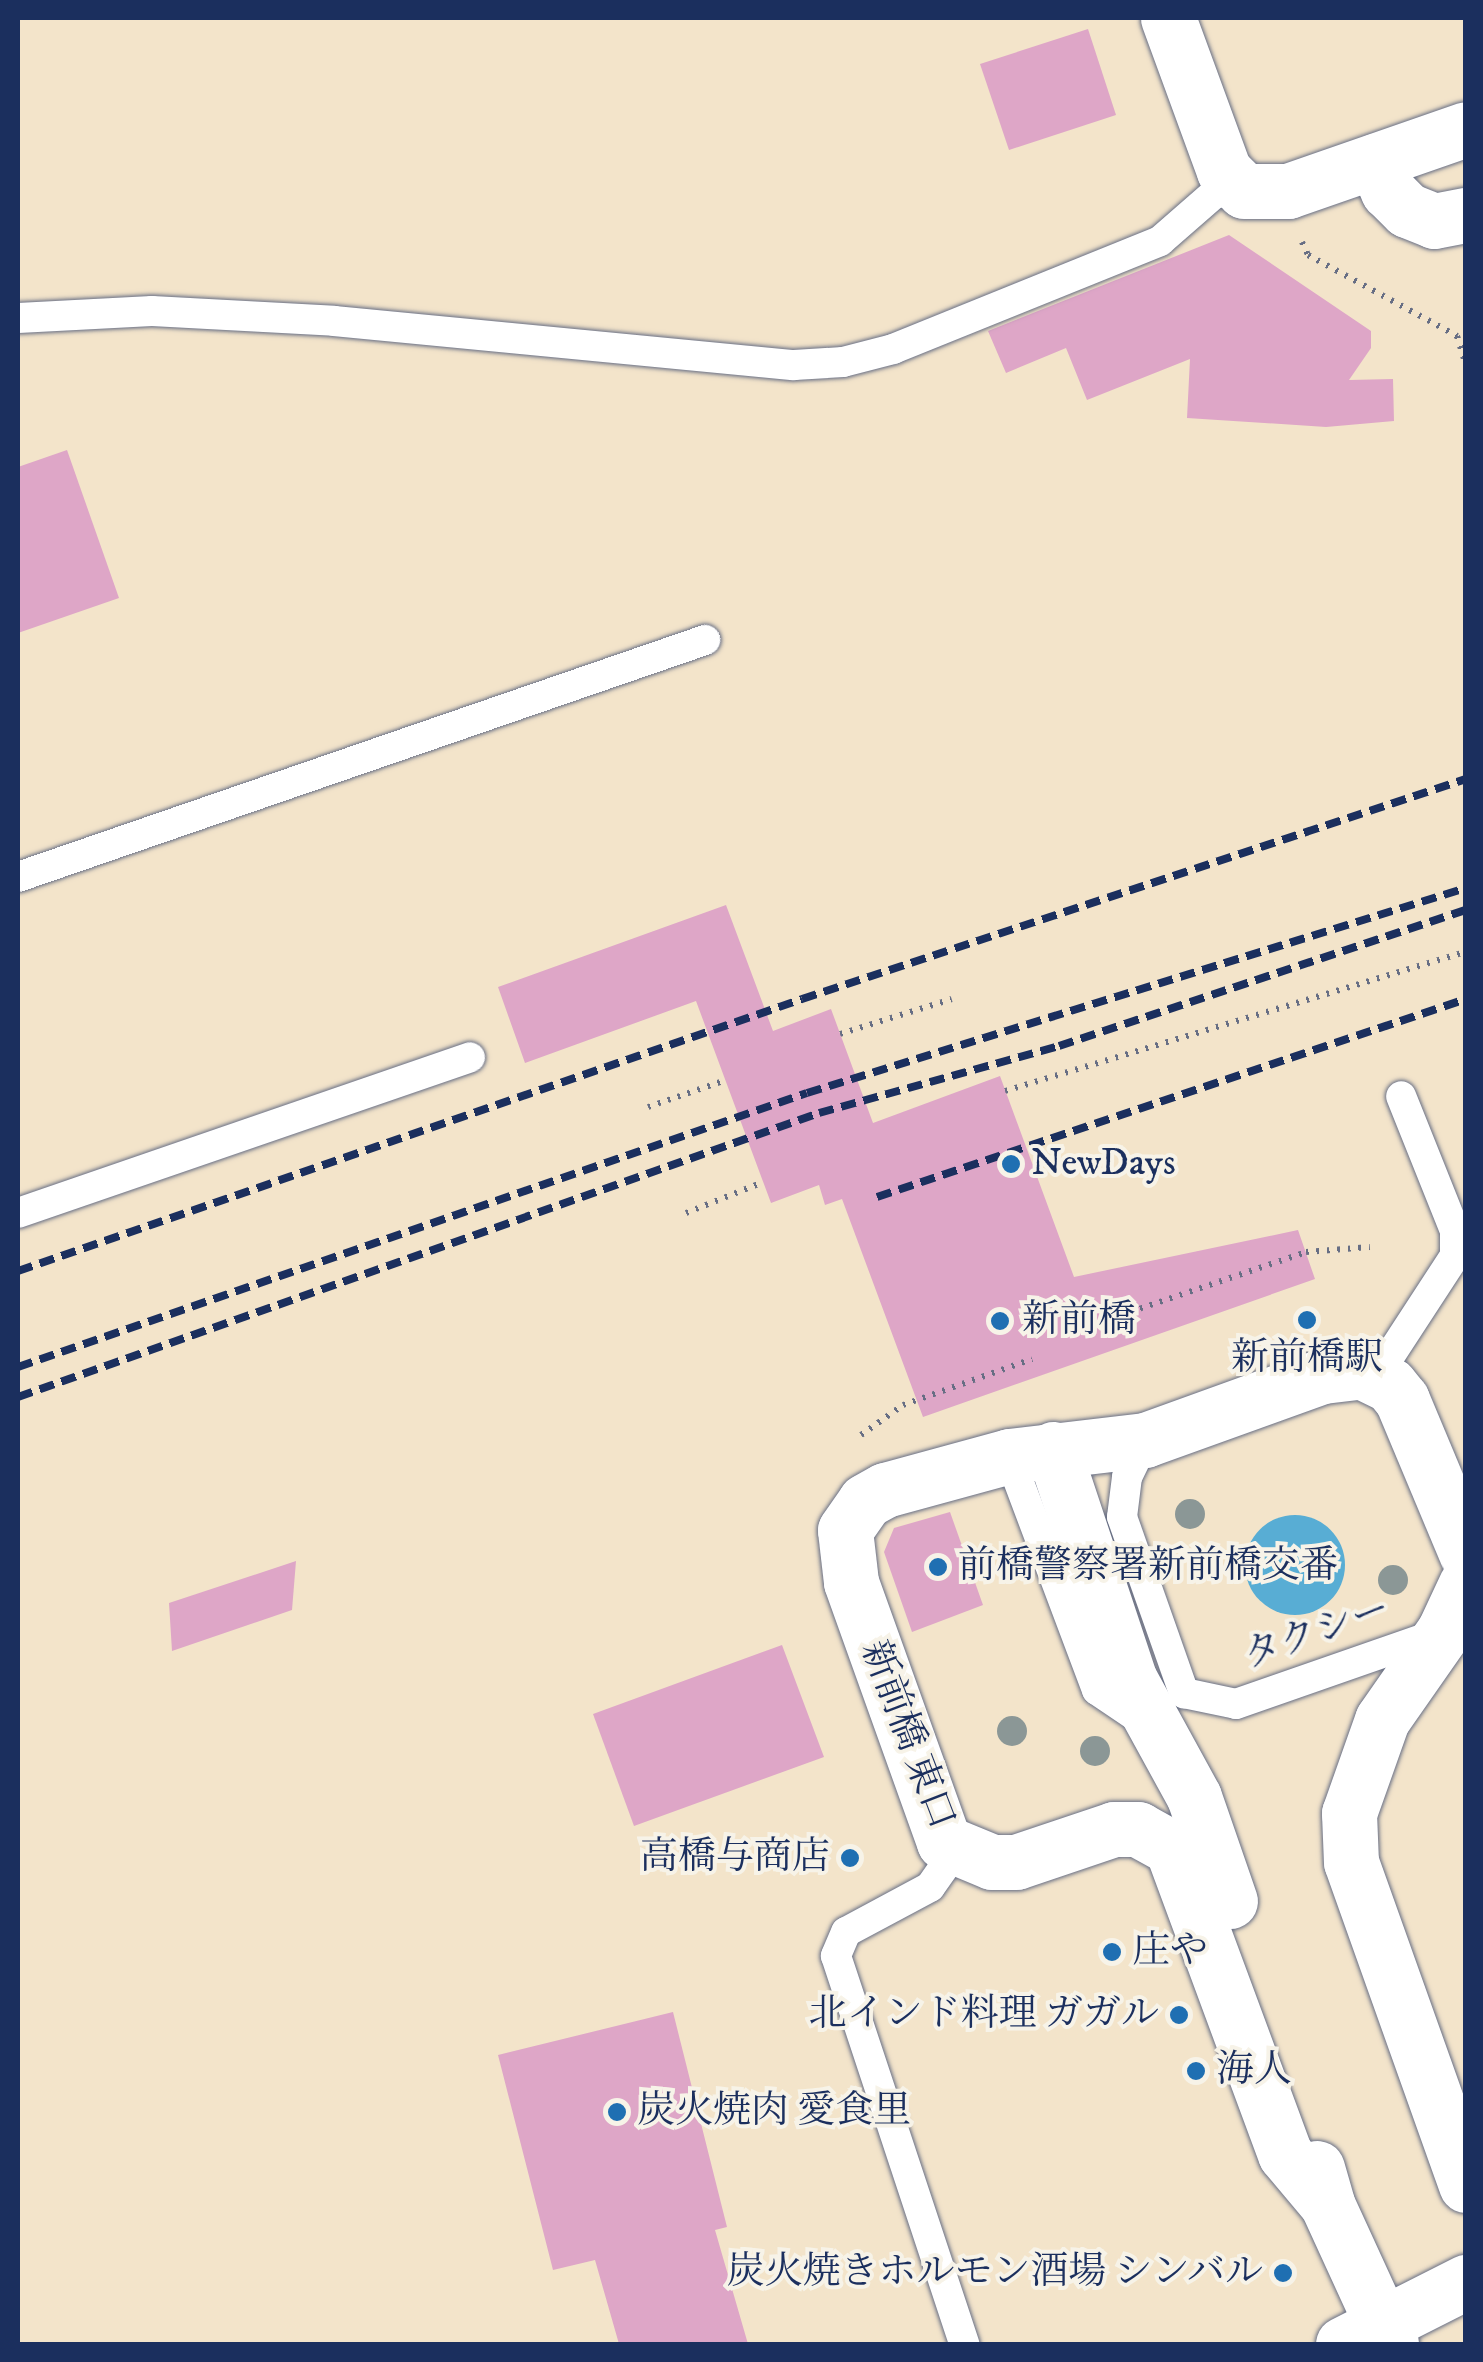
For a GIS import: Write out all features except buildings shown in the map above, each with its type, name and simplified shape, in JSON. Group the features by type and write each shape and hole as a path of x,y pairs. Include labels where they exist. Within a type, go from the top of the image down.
{"main road":[{"path":"1168,18 1224,172 1244,190 1273,194 1466,129"},
{"path":"1375,162 1388,191 1407,210 1434,220 1466,216"},
{"name":"新前橋 東口","path":"1327,2204 1285,2154 1172,1848 1138,1829 1114,1829 1016,1862 956,1850 932,1818 851,1582 845,1530 864,1501 885,1490 1031,1453 1145,1440 1323,1376 1361,1371 1376,1377"},
{"path":"1376,1377 1390,1385 1414,1421 1466,1553"},
{"name":"新前橋 東口","path":"1031,1453 1130,1680 1194,1797 1373,2338"},
{"path":"1458,1615 1382,1720 1349,1812 1352,1862 1466,2185"},
{"path":"1373,2338 1466,2282"}],"lane":[{"path":"18,318 152,311 334,321 794,365 842,362 892,349 1160,241 1215,193 1244,190"},
{"path":"18,877 704,640"},
{"path":"18,1213 470,1057"},
{"path":"1376,1377 1455,1256 1454,1231 1401,1096"},
{"name":"タクシー","path":"1145,1440 1127,1477 1122,1517 1184,1692 1236,1704 1458,1615"},
{"path":"956,1850 930,1887 846,1932 836,1956 964,2344"}],"path":[{"path":"1308,254 1457,336 1466,365"},
{"path":"1006,1091 1466,952"},
{"path":"840,1034 952,999"},
{"path":"648,1107 726,1080"},
{"path":"686,1213 763,1182"},
{"path":"1130,1312 1306,1252 1370,1247"},
{"path":"857,1438 903,1404 1032,1359"}],"water":[{"path":"1295,1515 1323,1523 1337,1537 1345,1565 1337,1593 1323,1607 1295,1615 1267,1607 1253,1593 1245,1565 1253,1537 1267,1523"}],"railway":[{"path":"18,1271 802,999 1466,779"},
{"path":"18,1367 807,1093 1466,888"},
{"path":"18,1397 819,1113 1059,1046 1466,910"},
{"path":"877,1197 1466,999"}],"place":[{"name":"NewDays","path":"1011,1164"},
{"name":"新前橋駅","path":"1307,1320"},
{"name":"新前橋","path":"1000,1321"},
{"name":"前橋警察署新前橋交番","path":"938,1567"},
{"name":"高橋与商店","path":"850,1858"},
{"name":"庄や","path":"1112,1952"},
{"name":"北インド料理 ガガル","path":"1179,2015"},
{"name":"海人","path":"1196,2071"},
{"name":"炭火焼肉 愛食里","path":"617,2112"},
{"name":"炭火焼きホルモン酒場 シンバル","path":"1283,2273"}]}
